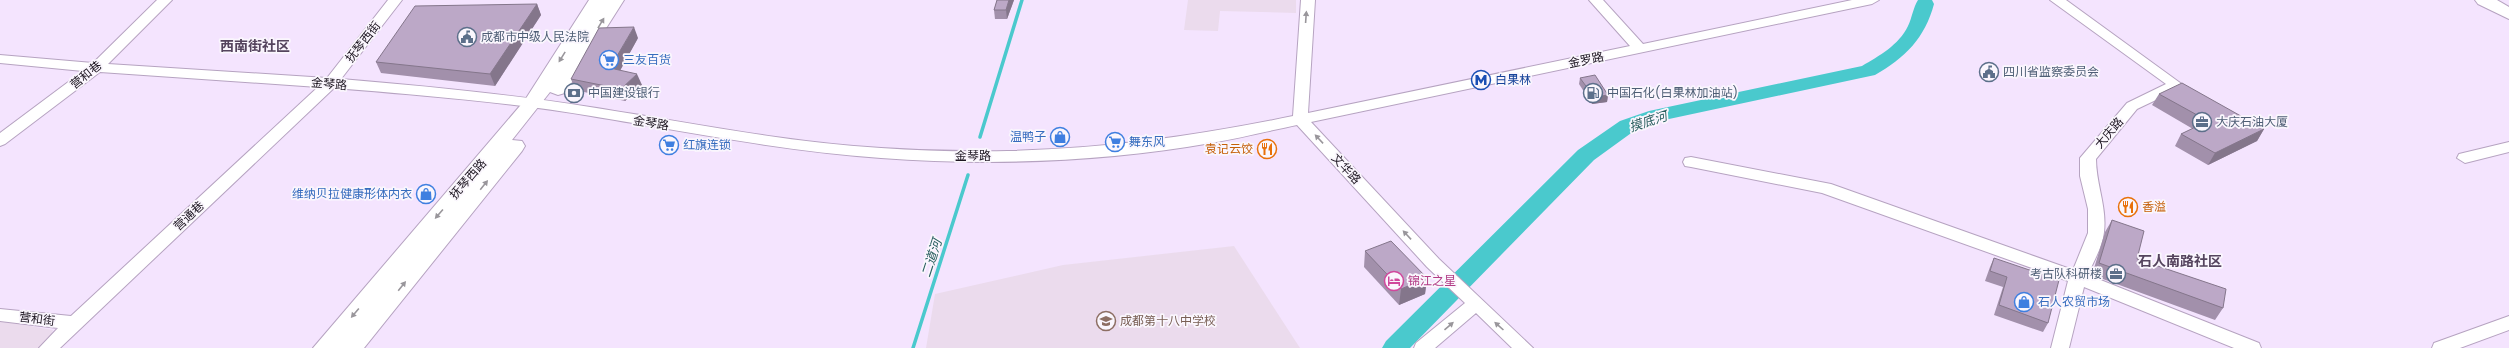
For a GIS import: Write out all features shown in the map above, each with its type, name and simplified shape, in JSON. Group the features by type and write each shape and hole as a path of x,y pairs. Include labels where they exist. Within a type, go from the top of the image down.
{"main road":[{"name":"抚琴西路","path":"350,348 540,104 598,0"},
{"name":"抚琴西路","path":"325,348 581,56 615,0"},
{"path":"2484,0 2509,14"}],"street":[{"name":"营和巷","path":"0,141 96,68 165,0"},
{"name":"抚琴西街","path":"331,83 395,0"},
{"path":"1300,119 1308,0"},
{"path":"1596,0 1640,48"},
{"name":"金罗路","path":"1300,119 1872,0"},
{"name":"大庆路","path":"2057,0 2176,85 2132,106 2088,158 2088,176 2096,209 2096,233 2078,278 2060,348"},
{"name":"金琴路","path":"0,59 96,68 331,83 540,104 773,142 912,156 1074,155 1143,150 1211,138 1300,119"},
{"name":"营通巷","path":"48,348 331,83"},
{"name":"文华路","path":"1300,119 1433,263 1475,304 1524,348"},
{"path":"2465,158 2509,147"},
{"path":"1691,162 1825,188 2078,278 2252,348"},
{"path":"1423,348 1475,304"},
{"name":"营和街","path":"0,315 75,323"},
{"path":"2441,348 2509,324"}],"shaded area":[{"path":"1188,0 1296,0 1296,13 1220,11 1218,31 1184,30"},
{"name":"成都第十八中学校","path":"1234,246 1300,348 926,348 935,294 1063,265"},
{"path":"0,321 53,330 49,341 41,348 0,348"}],"building":[{"path":"997,0 1009,0 1006,10 994,10"},
{"name":"成都市中级人民法院","path":"537,4 490,74 376,62 415,6"},
{"path":"634,27 610,68 637,74 621,89 571,79 599,28"},
{"path":"1595,75 1608,95 1594,97 1580,78"},
{"path":"2182,83 2264,129 2215,153 2181,134 2208,121 2159,94"},
{"path":"2112,220 2144,231 2137,259 2226,289 2223,308 2099,263"},
{"path":"1391,241 1427,278 1401,289 1365,251"},
{"name":"石人农贸市场","path":"1994,258 2059,280 2048,323 1999,305 2007,277 1990,271"}],"waterway":[{"name":"二道河","path":"980,137 1022,0"},
{"name":"摸底河","path":"1395,348 1586,155 1627,126 1649,117 1868,71 1898,52 1912,37 1922,17 1925,4"},
{"name":"二道河","path":"913,348 968,175"}],"place":[{"name":"成都市中级人民法院","path":"467,37"},
{"name":"三友百货","path":"609,60"},
{"name":"四川省监察委员会","path":"1989,72"},
{"name":"白果林","path":"1481,80"},
{"name":"中国建设银行","path":"574,93"},
{"name":"中国石化(白果林加油站)","path":"1593,93"},
{"name":"大庆石油大厦","path":"2202,122"},
{"name":"温鸭子","path":"1060,137"},
{"name":"舞东风","path":"1115,142"},
{"name":"红旗连锁","path":"669,145"},
{"name":"袁记云饺","path":"1267,149"},
{"name":"维纳贝拉健康形体内衣","path":"426,194"},
{"name":"香溢","path":"2128,207"},
{"name":"考古队科研楼","path":"2116,274"},
{"name":"锦江之星","path":"1394,281"},
{"name":"石人农贸市场","path":"2024,302"},
{"name":"成都第十八中学校","path":"1106,321"}],"district":[{"name":"西南街社区","path":"255,46"},
{"name":"石人南路社区","path":"2180,261"}]}
